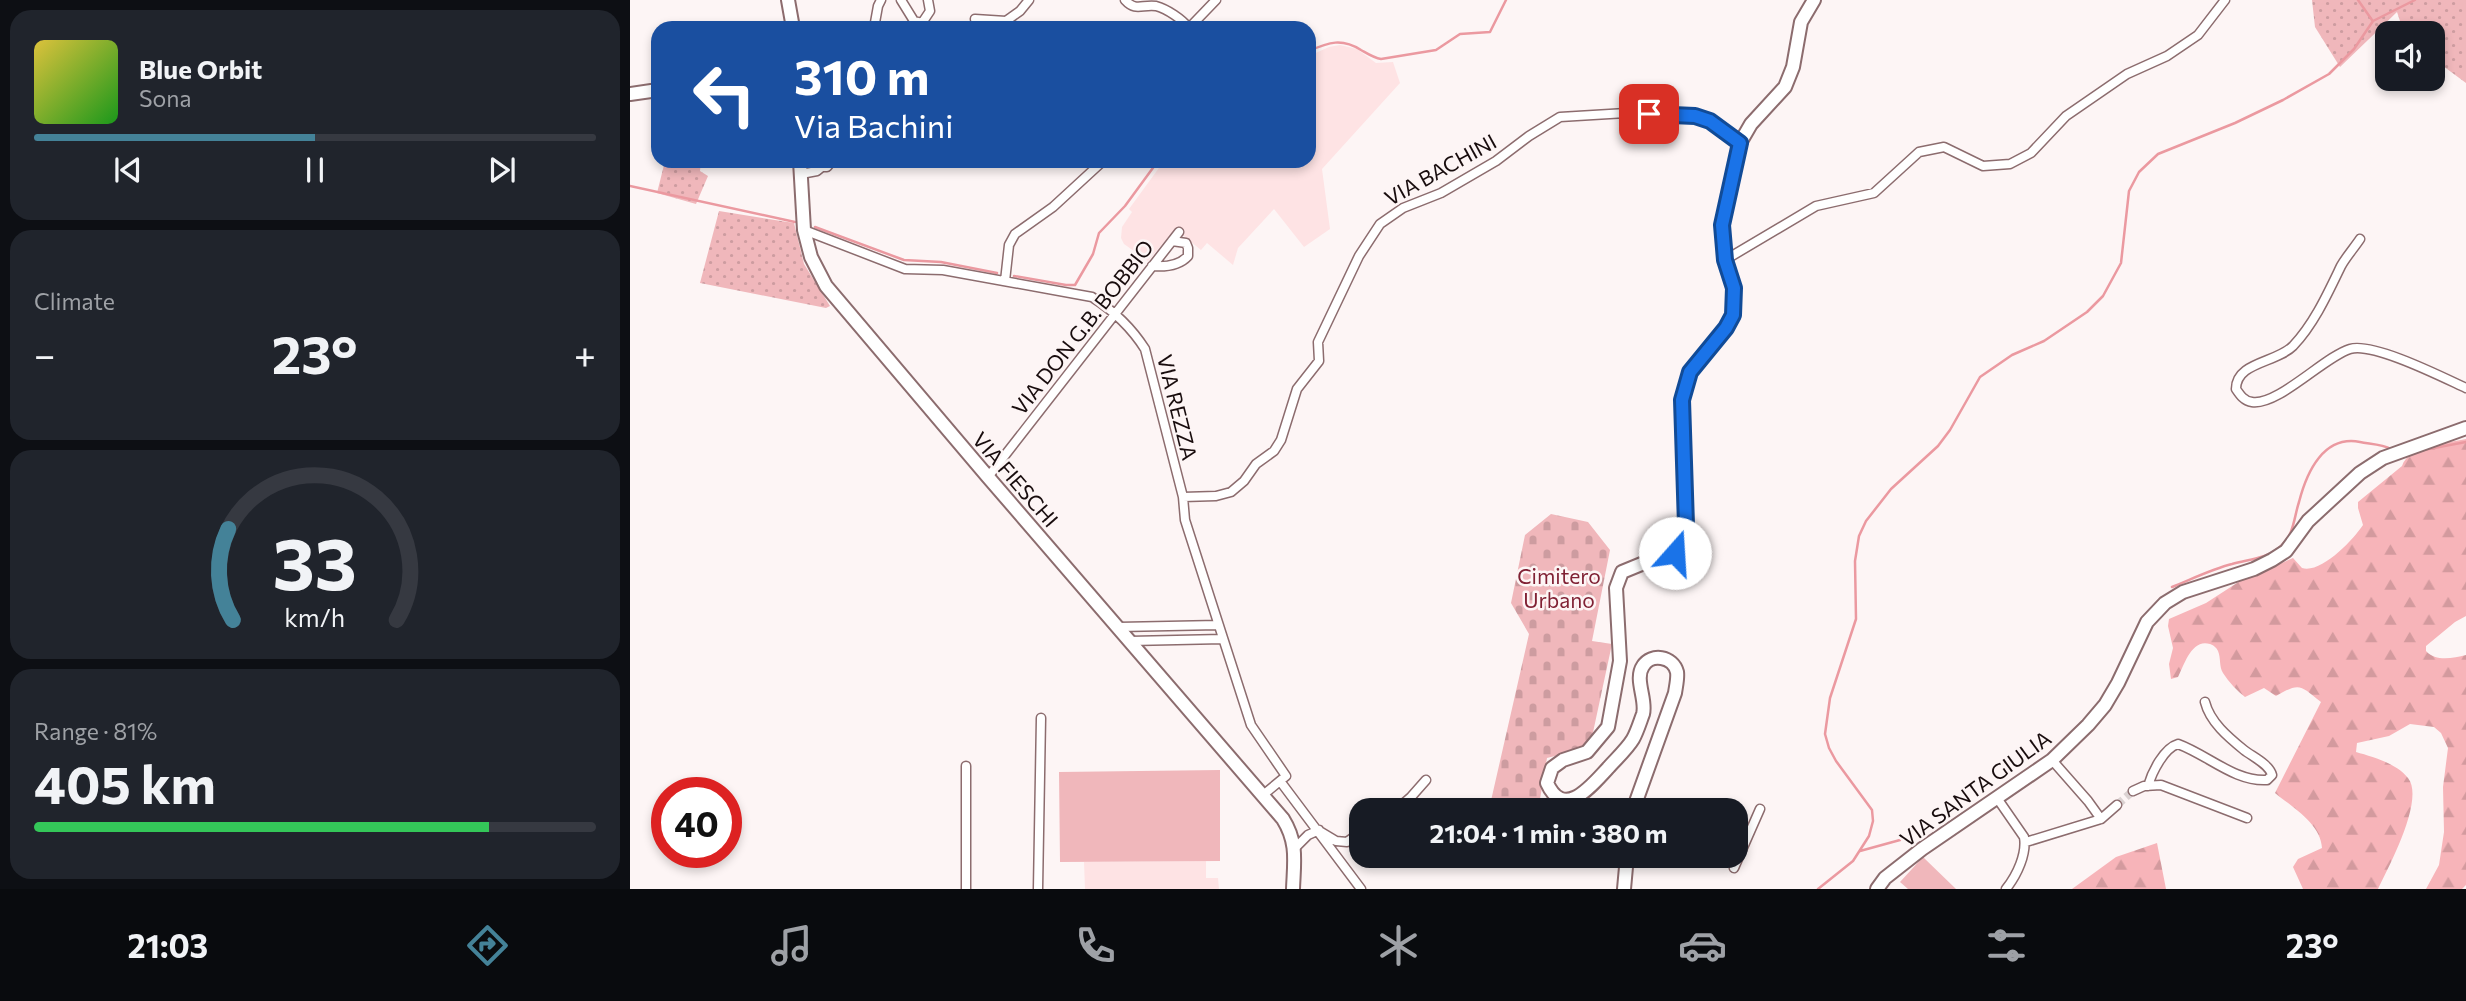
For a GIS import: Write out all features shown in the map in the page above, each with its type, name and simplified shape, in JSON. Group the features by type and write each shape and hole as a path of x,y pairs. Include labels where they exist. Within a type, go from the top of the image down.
{"street":[{"path":"788,0 792,21"},
{"path":"875,21 881,0"},
{"path":"901,0 913,21"},
{"path":"923,21 930,11 928,0"},
{"path":"975,19 1006,21 1029,0"},
{"path":"1125,0 1130,6 1137,8 1158,7 1184,21"},
{"path":"1196,21 1216,0"},
{"path":"1560,798 1550,790 1547,783 1552,768 1563,760 1587,752 1608,727 1619,661 1616,588 1622,572 1644,563 1664,562 1675,553 1686,525 1682,400 1690,372 1726,328 1733,315 1734,288 1725,260 1722,225 1740,143 1751,124 1784,87 1793,67 1801,22 1814,0"},
{"path":"1725,260 1816,206 1874,193 1919,152 1944,147 1983,166 2010,164 2031,153 2066,116 2127,74 2167,56 2198,35 2225,0"},
{"path":"630,94 651,91"},
{"name":"VIA BACHINI","path":"1182,497 1216,496 1231,492 1244,481 1256,464 1274,451 1281,440 1297,389 1319,361 1318,342 1359,256 1380,224 1403,208 1441,193 1496,161 1560,117 1626,113 1695,116 1710,121 1740,143"},
{"name":"VIA FIESCHI","path":"801,168 804,230 811,257 826,286 1283,819 1292,833 1294,848"},
{"path":"804,168 817,172 818,168"},
{"path":"1005,281 1009,246 1015,234 1053,207 1095,168"},
{"name":"VIA REZZA","path":"804,230 905,269 943,271 1092,297 1133,330 1145,349 1182,497 1185,520 1218,625 1251,725 1286,776 1280,781"},
{"name":"VIA DON G.B. BOBBIO","path":"988,477 1179,232"},
{"path":"2360,239 2294,345 2281,356 2246,368 2239,375 2236,388 2240,395 2248,402 2255,403 2266,399 2347,350 2357,347 2381,352 2466,388"},
{"path":"1152,266 1168,266 1181,262 1188,256 1186,243 1172,241"},
{"name":"VIA SANTA GIULIA","path":"1877,889 1885,878 2052,760 2105,705 2147,622 2165,603 2183,592 2254,569 2272,560 2286,551 2308,521 2360,473 2383,458 2466,428"},
{"path":"1119,627 1218,625"},
{"path":"1130,641 1223,639"},
{"path":"1575,798 1584,794 1632,740 1644,711 1640,673 1642,667 1653,659 1665,659 1675,667 1675,693 1637,798"},
{"path":"2148,786 2164,756 2172,746 2178,744 2238,775 2257,781 2267,780 2272,775 2269,768 2242,748 2209,716 2205,702"},
{"path":"1038,889 1041,718"},
{"path":"2052,760 2101,819"},
{"path":"966,766 966,889"},
{"path":"1410,798 1426,780"},
{"path":"1263,796 1280,781 1361,889"},
{"path":"2133,791 2161,785 2247,818"},
{"path":"1997,798 2026,842 2020,862 2006,889"},
{"path":"2026,842 2101,819 2117,805"},
{"path":"1748,836 1760,808"},
{"path":"1319,830 1336,841 1349,841"},
{"path":"1293,889 1294,848 1308,835 1319,830"},
{"path":"1624,889 1626,868"}],"shaded area":[{"path":"1340,45 1357,49 1376,63 1393,62 1400,83 1322,169 1330,229 1304,247 1274,209 1238,248 1233,265 1207,243 1201,250 1175,229 1148,261 1124,244 1121,238 1122,227 1132,212 1129,209 1159,168 1316,168 1316,53"},
{"path":"1206,861 1206,878 1218,878 1219,889 1085,889 1084,862"}],"green space":[{"path":"2312,0 2466,0 2466,83 2445,67 2445,21 2400,21 2397,12 2388,21 2375,21 2375,33 2340,67 2315,27"},
{"path":"663,168 700,168 700,171 708,176 696,204 657,193"},
{"path":"719,211 794,223 804,264 830,306 826,308 700,283"},
{"path":"2466,439 2466,616 2426,646 2426,651 2440,658 2466,655 2466,885 2462,889 2426,889 2439,865 2444,832 2443,787 2448,748 2441,733 2434,727 2410,724 2389,736 2357,743 2356,752 2397,768 2408,778 2412,788 2412,801 2404,833 2378,889 2303,889 2293,867 2298,859 2322,848 2320,839 2311,824 2275,793 2321,702 2300,687 2276,696 2264,688 2245,697 2223,673 2215,647 2204,643 2194,649 2178,677 2171,679 2169,664 2173,648 2169,619 2206,603 2240,581 2293,558 2302,568 2318,566 2327,561 2352,539 2363,525 2358,502 2402,466 2412,453 2430,446"},
{"name":"Cimitero Urbano","path":"1551,514 1588,522 1610,550 1592,641 1612,644 1592,737 1579,750 1547,758 1540,798 1492,798 1529,634 1511,603 1525,535"},
{"path":"1220,770 1220,861 1060,862 1059,772"},
{"path":"2157,843 2166,889 2072,889 2116,857"},
{"path":"1923,857 1956,889 1908,889 1900,882"}],"waterway":[{"path":"1316,49 1329,44 1348,44 1381,59 1436,50 1460,34 1490,32 1506,0"},
{"path":"2358,0 2372,20"},
{"path":"1818,889 1853,861 1869,836 1873,821 1872,810 1836,761 1825,734 1830,698 1856,619 1855,561 1859,536 1866,521 1891,489 1938,446 1980,377 2012,355 2044,341 2087,312 2103,296 2121,263 2129,191 2139,172 2158,154 2235,123 2329,74 2354,49 2373,21 2415,0"},
{"path":"1014,276 1075,285 1093,254 1099,233 1125,206 1153,168"},
{"path":"630,186 795,222"},
{"path":"815,227 904,260 941,262 997,273"},
{"path":"2172,587 2217,569 2264,556 2281,546 2291,531 2302,490 2312,468 2319,458 2336,444 2360,442 2391,449"},
{"path":"2418,451 2466,442"},
{"path":"1860,851 1900,840"}],"tunnel":[{"path":"2117,805 2133,791"}],"route":[{"path":"1649,114 1695,116 1710,121 1740,143 1722,225 1725,260 1734,288 1733,315 1726,328 1690,372 1682,400 1686,525 1675,553"}]}
